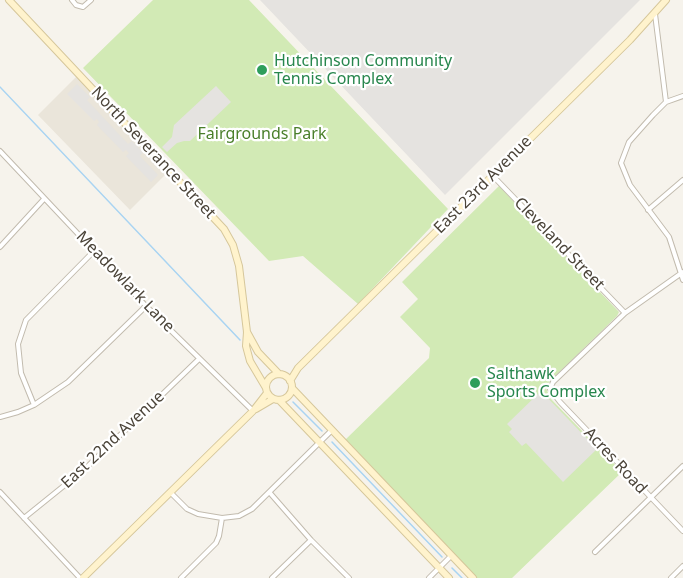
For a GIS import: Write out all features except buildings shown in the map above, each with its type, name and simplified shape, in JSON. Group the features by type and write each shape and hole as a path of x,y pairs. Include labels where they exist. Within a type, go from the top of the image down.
{"street":[{"name":"North Severance Street","path":"9,0 224,229 233,245 239,266 247,332 246,346 250,361 266,390"},
{"path":"72,0 76,5 83,7 91,0"},
{"name":"East 23rd Avenue","path":"291,384 298,368 655,14 666,0"},
{"path":"655,14 666,102"},
{"path":"683,96 666,102 629,142 621,163 630,185 669,237 683,280"},
{"name":"Meadowlark Lane","path":"1,153 146,306 253,411"},
{"name":"Cleveland Street","path":"493,176 625,313"},
{"path":"648,210 683,180"},
{"path":"0,247 44,199"},
{"path":"34,405 21,374 18,344 26,320 95,250"},
{"path":"625,313 682,273"},
{"path":"0,417 34,405 68,382 146,306"},
{"name":"Acres Road","path":"625,313 553,382 550,389 683,531"},
{"name":"North Severance Street","path":"247,332 258,352 280,374"},
{"name":"East 22nd Avenue","path":"24,518 86,468 198,359"},
{"name":"East 23rd Avenue","path":"280,374 298,368"},
{"path":"0,492 81,578 253,411 266,390 269,378 280,374 473,578"},
{"path":"253,411 289,395 291,384"},
{"path":"266,390 320,442 448,578"},
{"path":"170,492 187,509 198,514 222,518 245,513 270,493 332,430"},
{"path":"595,552 683,466"},
{"path":"270,493 311,540 349,578"},
{"path":"181,578 216,543 222,518"},
{"path":"272,578 311,540"},
{"path":"429,578 452,556"},
{"path":"671,578 683,566"}],"shaded area":[{"path":"260,0 640,0 445,195"},
{"path":"77,76 167,173 130,210 38,115"},
{"path":"77,84 90,97 87,100 128,144 132,141 143,152 140,156 158,175 151,182 126,156 129,153 126,150 123,152 97,125 99,122 97,119 94,121 67,94"},
{"path":"216,86 231,102 190,141 177,143 167,152 162,147 172,137 174,125"},
{"path":"541,391 597,449 563,482 526,443 522,446 509,432 512,429 507,424"}],"green space":[{"name":"Fairgrounds Park","path":"153,0 249,0 448,209 358,304 303,256 269,261 83,68"},
{"name":"Salthawk Sports Complex","path":"499,186 619,312 549,382 546,388 550,398 622,472 512,578 477,578 345,440 429,358 430,348 400,317 418,299 402,282"}],"waterway":[{"path":"0,87 240,340"},
{"path":"293,402 322,431"},
{"path":"332,442 442,557"},
{"path":"452,568 462,578"}],"place":[{"name":"Hutchinson Community Tennis Complex","path":"262,70"},
{"name":"Salthawk Sports Complex","path":"475,383"}]}
